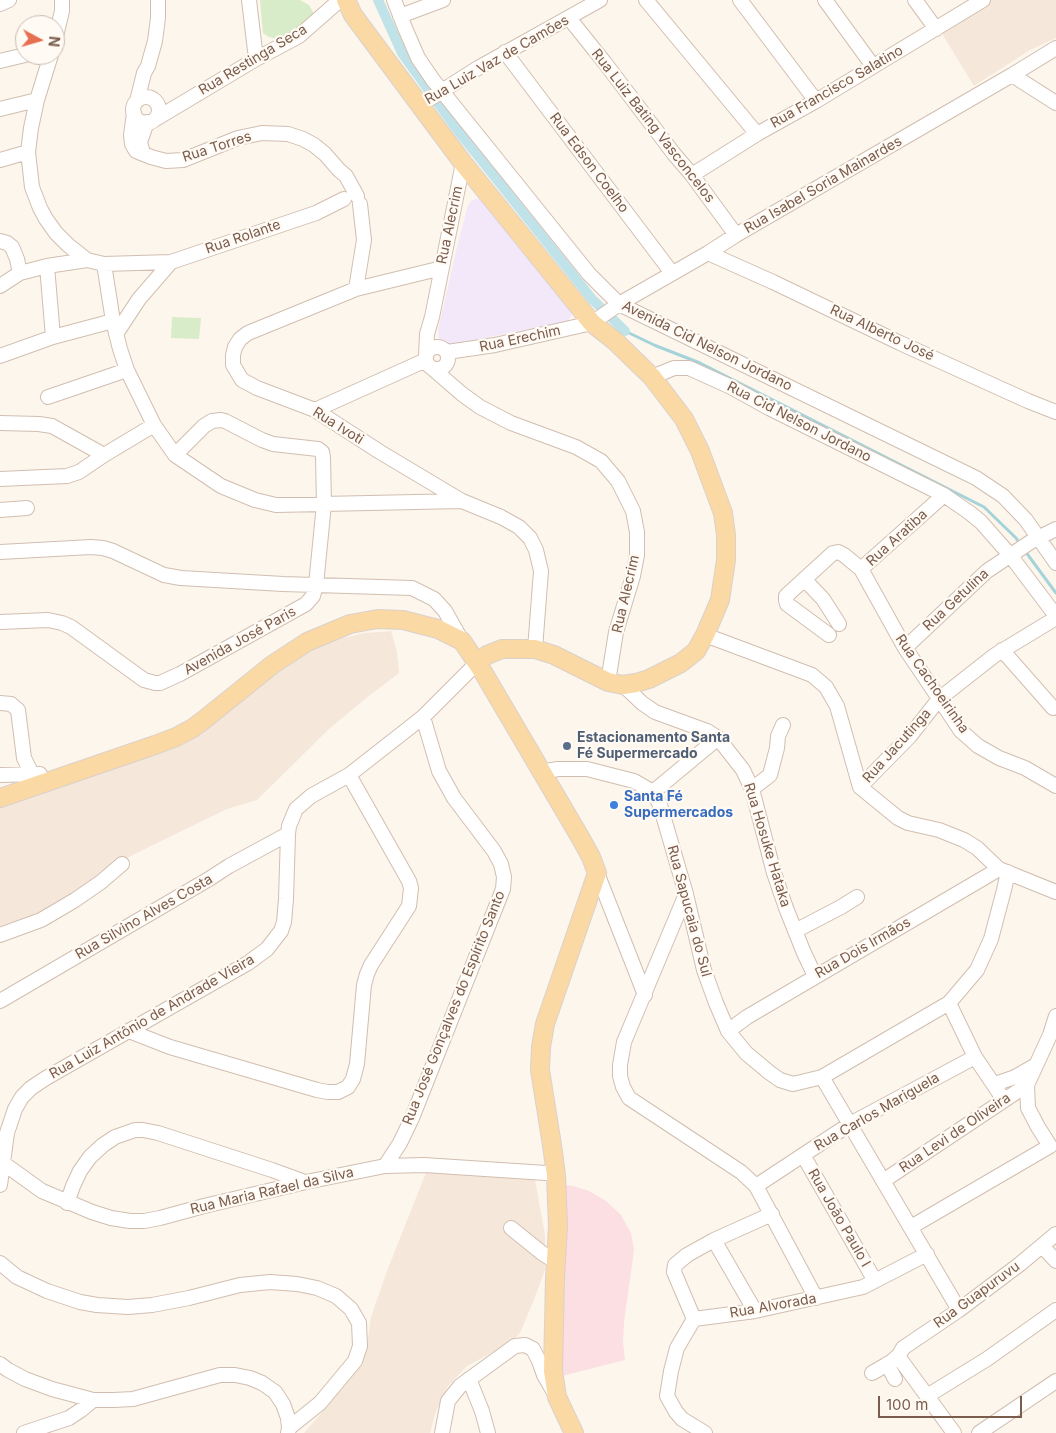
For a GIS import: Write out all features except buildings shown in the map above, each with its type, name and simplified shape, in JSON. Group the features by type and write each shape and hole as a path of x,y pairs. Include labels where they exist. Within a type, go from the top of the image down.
{"main road":[{"name":"Avenida Cid Nelson Jordano","path":"346,0 352,15 432,97 463,163 606,313"},
{"path":"477,663 487,654 502,649 535,649 554,655 615,683 636,683 681,663 696,651 720,600 726,560 726,535 723,513 700,451 690,429 652,377 615,341 606,313"},
{"path":"0,798 155,745 193,728 279,661 307,642 350,624 378,618 403,620 438,629 462,641 477,663 580,837 591,856 597,873 545,1024 540,1070 556,1175 558,1226 553,1371 557,1397 574,1433"}],"street":[{"path":"0,4 9,0"},
{"path":"61,15 62,0"},
{"path":"143,154 136,150 132,144 131,135 135,107 155,41 158,0"},
{"path":"249,0 256,59"},
{"name":"Rua Restinga Seca","path":"151,121 299,36 340,0"},
{"name":"Avenida Cid Nelson Jordano","path":"394,0 432,97 589,274 606,313 976,478 1003,496 1026,520 1035,539 1056,562"},
{"path":"400,16 443,0"},
{"name":"Rua Luiz Vaz de Camões","path":"432,97 505,52 600,0"},
{"path":"646,0 757,134"},
{"path":"740,0 816,101"},
{"path":"826,0 873,66"},
{"path":"915,0 936,29"},
{"name":"Rua Francisco Salatino","path":"692,175 757,134 816,101 983,0"},
{"name":"Rua Luiz Bating Vasconcelos","path":"569,18 692,175 736,235"},
{"name":"Rua Isabel Soria Mainardes","path":"606,313 1056,48"},
{"name":"Rua Edson Coelho","path":"505,52 672,273"},
{"path":"0,62 15,58"},
{"path":"48,65 31,128 28,152 32,187 43,214 56,233 87,260"},
{"path":"143,154 140,142 151,121 157,116 159,108 148,89 148,66"},
{"path":"1012,75 1056,103"},
{"path":"135,107 144,97 154,99"},
{"name":"Rua Restinga Seca","path":"154,99 169,102 189,98"},
{"path":"0,109 37,100"},
{"path":"135,107 138,120 151,121"},
{"name":"Rua Torres","path":"143,154 166,161 183,160 238,138 262,133 288,134 314,145 339,170 362,230 364,240 356,289"},
{"path":"0,160 28,152"},
{"name":"Rua Alecrim","path":"463,163 427,334 428,361 462,394 480,407 496,417 576,447 601,461 618,481 633,510 637,532 633,576 616,632 615,683"},
{"name":"Rua Rolante","path":"170,262 350,202"},
{"path":"0,241 8,243 12,247 20,273"},
{"name":"Rua Alberto José","path":"708,253 900,343 1056,412"},
{"path":"0,286 20,273 47,266 87,260 104,264 170,262"},
{"path":"0,356 52,337 114,328 170,262"},
{"path":"104,264 114,328 127,370 154,425 175,455 221,486 255,500 276,504 462,501"},
{"path":"47,266 52,337"},
{"name":"Rua Ivoti","path":"442,268 356,289 248,334 240,339 235,347 233,365 242,380 257,388 315,410 462,501 501,516 519,527 530,538 536,550 541,571 535,649"},
{"name":"Rua Erechim","path":"444,353 495,345 606,313"},
{"name":"Rua Alecrim","path":"432,317 434,340 444,353 462,394"},
{"path":"431,348 444,353 447,362 442,368 435,369 428,361 431,348"},
{"path":"315,410 428,361"},
{"name":"Rua Cid Nelson Jordano","path":"652,377 674,368 688,368 731,386 769,408 944,495"},
{"path":"48,397 127,370"},
{"path":"175,455 204,426 212,421 220,420 256,438 273,444 318,449 322,452 324,504 316,585"},
{"path":"0,423 52,426 104,455"},
{"path":"0,479 67,476 79,472 154,425"},
{"path":"944,495 981,522 1012,553 1056,617"},
{"name":"Rua Aratiba","path":"829,635 788,604 786,596 835,552 844,555 861,570 944,495"},
{"path":"0,510 27,508"},
{"path":"1012,553 1056,529"},
{"path":"0,552 103,548 164,575 194,579 412,588 434,599 445,610 462,641"},
{"name":"Rua Getulina","path":"905,648 987,571 1012,553"},
{"name":"Rua Cachoeirinha","path":"861,570 905,648 961,731 978,746 999,758 1025,768 1056,786"},
{"path":"804,579 823,599 839,624"},
{"name":"Avenida José Paris","path":"0,622 48,620 62,623 71,627 144,680 160,683 180,674 306,604 313,596 316,585"},
{"name":"Rua Jacutinga","path":"860,787 910,736 939,699 1002,650 1056,617"},
{"path":"705,635 812,676 826,687 837,706 860,787 898,818 908,823 939,830 964,840 977,848 1003,870 1056,892"},
{"path":"1002,650 1053,708"},
{"name":"Rua Luiz Antônio de Andrade Vieira","path":"0,1185 10,1120 22,1097 46,1078 192,993 248,963 267,950 281,931 284,922 288,834 296,809 310,796 349,775 423,717 477,663"},
{"name":"Rua Hosuke Hataka","path":"615,683 655,712 707,731 718,738 742,770 752,789 774,873 786,908 815,976"},
{"path":"0,703 11,704 18,710 23,752 32,774"},
{"name":"Rua José Gonçalves do Espírito Santo","path":"385,1166 400,1143 412,1118 502,889 504,877 501,864 494,851 454,798 439,771 423,717"},
{"path":"752,789 770,775 778,736 783,725"},
{"path":"541,772 558,769 587,769 634,781 653,792 718,738"},
{"path":"3,776 32,774 65,776"},
{"path":"129,1031 170,1047 317,1090 338,1092 348,1087 353,1079 357,1064 364,985 372,965 409,906 411,888 409,881 349,775"},
{"name":"Rua Sapucaia do Sul","path":"653,792 660,805 686,894 704,970 728,1031 746,1053 770,1073 780,1080 793,1084 822,1077 949,1003 977,970 990,939 1004,890 1003,870"},
{"name":"Rua Silvino Alves Costa","path":"0,1001 229,866 288,834"},
{"path":"0,935 53,914 101,882 122,864"},
{"name":"Rua Dois Irmãos","path":"728,1031 746,1017 815,976 1003,870"},
{"path":"597,873 645,995"},
{"path":"686,894 624,1042 620,1065 623,1087 629,1098 740,1172 756,1186 816,1298"},
{"path":"795,930 857,897"},
{"path":"949,1003 975,1057 1004,1100"},
{"path":"911,1227 1053,1146 1038,1127 1028,1108 1027,1085 1056,1016"},
{"name":"Rua Carlos Mariguela","path":"756,1186 850,1124 975,1057"},
{"path":"995,1084 1015,1077 1036,1065"},
{"path":"822,1077 959,1310"},
{"name":"Rua Levi de Oliveira","path":"883,1181 1027,1085"},
{"path":"67,1203 80,1171 90,1157 102,1145 114,1137 135,1130 158,1133 306,1182"},
{"name":"Rua João Paulo I","path":"803,1155 875,1281"},
{"name":"Rua Maria Rafael da Silva","path":"4,1163 42,1192 111,1218 130,1221 144,1221 306,1182 385,1166 424,1165 556,1175"},
{"path":"705,1433 682,1419 667,1396 677,1348 694,1318 674,1272 675,1265 687,1255 714,1240 772,1214"},
{"path":"511,1228 556,1262"},
{"name":"Rua Guapuruvu","path":"872,1373 899,1355 903,1348 959,1310 1020,1264 1056,1234"},
{"path":"714,1240 756,1310"},
{"path":"1042,1246 1056,1261"},
{"name":"Rua Alvorada","path":"694,1318 756,1310 863,1287 927,1254"},
{"path":"0,1262 17,1277 47,1291 80,1302 97,1305 128,1307 152,1305 240,1285 270,1282 317,1288 336,1296 351,1309 359,1323 360,1346 356,1361 320,1403 289,1430 283,1404 275,1392 262,1383 250,1378 235,1375 220,1376 133,1399 93,1400 52,1389 25,1379 0,1364"},
{"path":"927,1396 986,1359 1056,1310"},
{"path":"442,1433 448,1401 460,1386 515,1346 525,1345 532,1349 546,1380 557,1397"},
{"path":"899,1355 954,1433"},
{"path":"887,1364 895,1378"},
{"path":"469,1379 482,1411 488,1433"},
{"path":"979,1433 1056,1381"},
{"path":"24,1433 69,1418 93,1400"}],"shaded area":[{"path":"989,0 1056,0 1056,38 1030,50 974,86 941,32"},
{"path":"475,199 481,199 485,203 572,311 568,321 455,344 443,343 439,338 438,330 457,247 468,205"},
{"path":"391,631 397,652 399,673 329,729 257,800 227,809 101,871 74,896 37,916 0,929 0,807 166,748 218,720 272,677 322,643 365,633"},
{"path":"427,1170 535,1180 545,1235 545,1270 520,1333 510,1343 467,1366 448,1386 436,1411 430,1433 304,1433 359,1364 367,1344 371,1317 387,1271"},
{"path":"564,1185 589,1191 606,1201 621,1215 631,1233 634,1250 624,1322 623,1342 625,1360 562,1376 561,1359"}],"green space":[{"path":"260,0 300,0 309,5 313,12 313,19 308,24 278,39 269,37 263,33"},
{"path":"172,317 201,318 199,339 171,338"}],"waterway":[{"path":"378,0 402,53 459,132 592,299 625,331"},
{"path":"625,331 700,363 984,507 1020,544"},
{"path":"1025,551 1056,593"}],"place":[{"name":"Estacionamento Santa Fé Supermercado","path":"567,746"},
{"name":"Santa Fé Supermercados","path":"614,805"}]}
